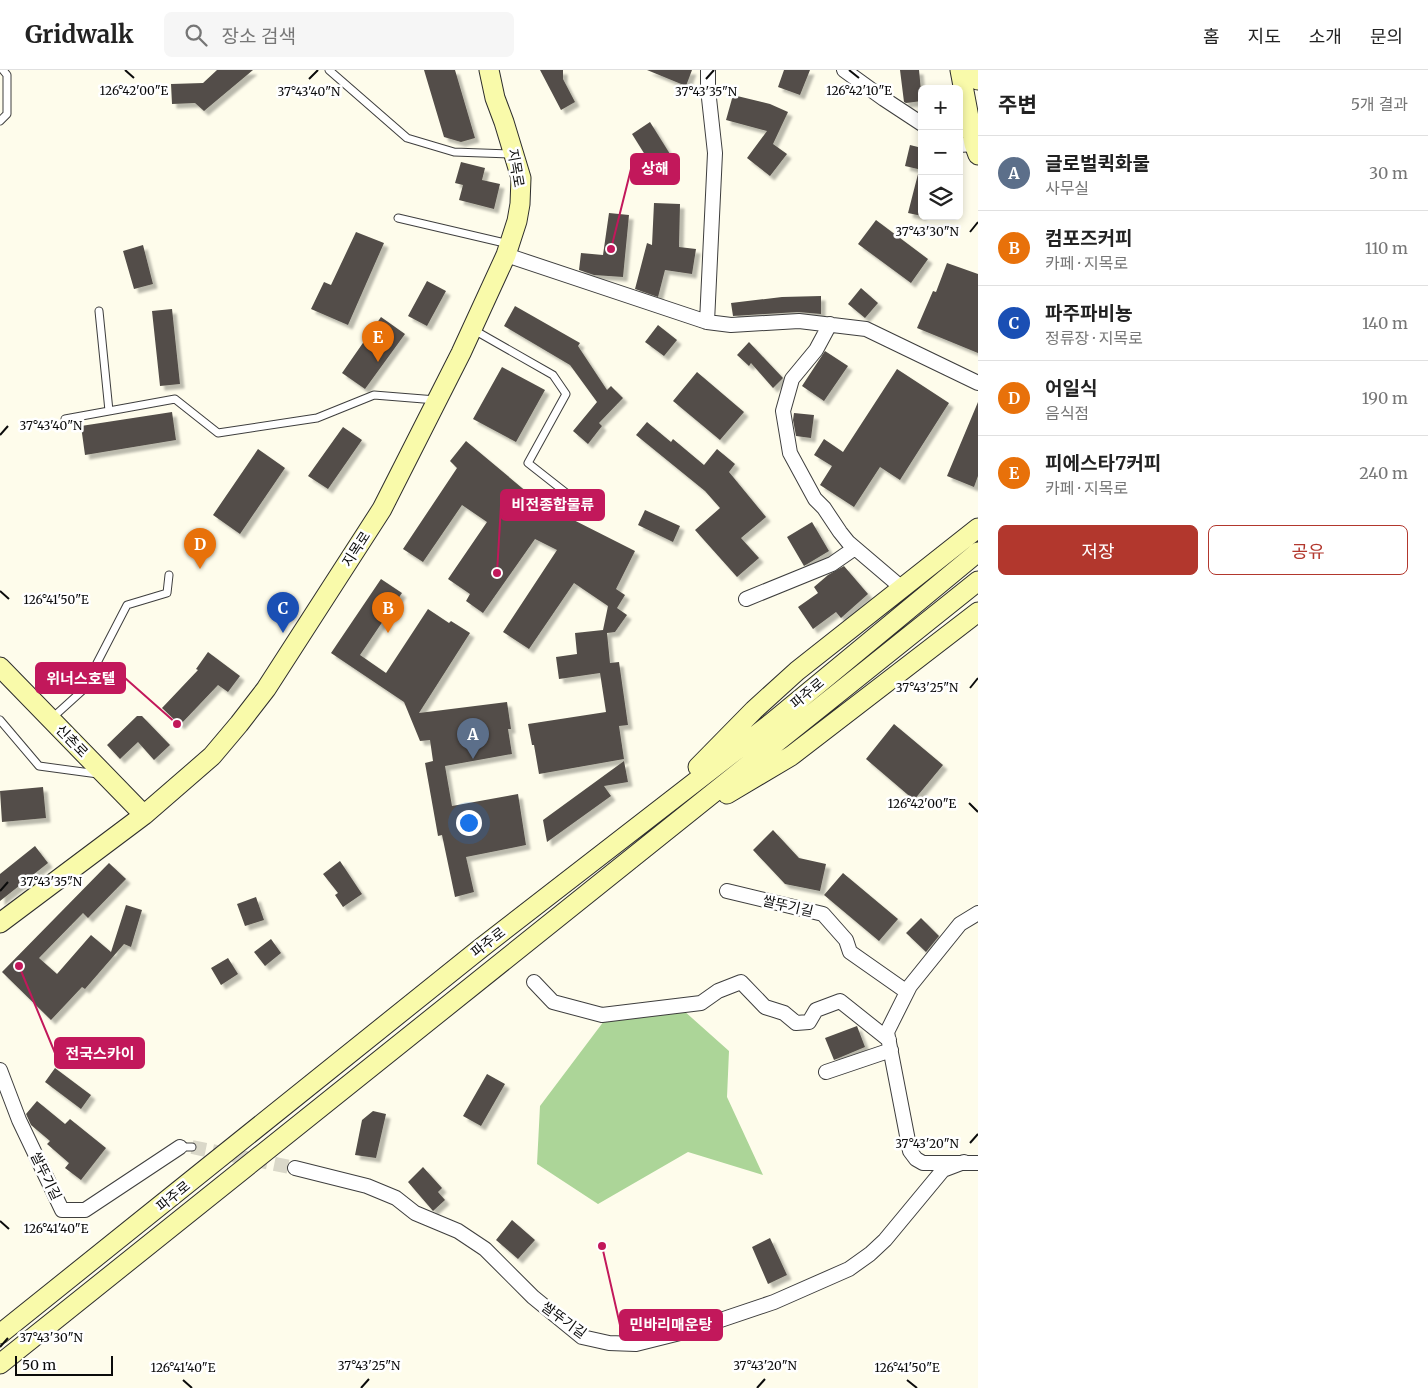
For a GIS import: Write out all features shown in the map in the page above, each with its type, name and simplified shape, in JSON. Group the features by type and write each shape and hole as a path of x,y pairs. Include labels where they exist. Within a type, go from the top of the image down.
{"main road":[{"name":"지목로","path":"0,923 144,815 212,756 266,688 382,510 472,328 508,250 517,221 521,178 515,154 494,98 489,70"},
{"path":"960,70 970,148"},
{"path":"976,70 978,80"},
{"path":"646,819 754,710 797,671 978,528"},
{"name":"파주로","path":"0,1334 481,948 770,724 978,552"},
{"name":"파주로","path":"0,1364 978,581"},
{"path":"670,828 791,756 978,612"},
{"name":"신촌로","path":"0,667 144,815"}],"street":[{"path":"706,322 714,153 708,70"},
{"path":"844,70 884,100 918,121"},
{"path":"508,250 706,322 731,325 799,321 866,329 978,383"},
{"path":"830,324 816,350 792,378 783,411 790,453 815,499 824,508 840,532 855,548 902,588"},
{"path":"746,599 832,564 855,548"},
{"name":"쌀뚜기길","path":"727,891 823,914 846,940 850,952 907,992"},
{"name":"쌀뚜기길","path":"971,1162 922,1164 910,1151 887,1032 910,986 960,924 978,913"},
{"path":"534,982 553,1002 602,1015 701,1003 718,991 741,982 765,1007 784,1013 796,1022 809,1022 816,1010 840,1001 890,1045 826,1072"},
{"name":"쌀뚜기길","path":"0,1070 19,1120 62,1210 85,1210 186,1147"},
{"name":"쌀뚜기길","path":"295,1168 366,1186 396,1198 415,1213 458,1231 484,1249 533,1297 582,1337 609,1343 636,1344 688,1331 774,1302 849,1269 885,1240 943,1170 971,1162"}],"lane":[{"path":"0,121 7,114 7,75 4,70"},
{"path":"329,70 407,138 454,152 515,154"},
{"path":"398,218 508,250"},
{"path":"99,311 110,411"},
{"path":"472,328 553,375 566,394 528,463 570,496"},
{"path":"66,419 175,399 218,433 317,418 374,395 438,400"},
{"path":"51,720 83,690 128,605 166,593 168,575"},
{"path":"0,720 39,766 105,775"}],"green space":[{"path":"683,1010 729,1051 727,1097 763,1175 688,1152 598,1204 537,1164 540,1106 607,1017"}],"building":[{"path":"217,70 253,70 204,111 195,103 172,104 171,84 203,83"},
{"path":"424,70 455,70 475,138 461,142 444,137"},
{"path":"540,70 563,70 563,79 575,102 561,110"},
{"path":"647,70 692,70 686,86"},
{"path":"784,70 810,70 800,95 778,87"},
{"path":"900,70 919,70 920,85 918,85 918,102 904,102"},
{"path":"733,95 770,104 788,112 773,144 787,154 770,176 747,158 767,131 726,120"},
{"path":"650,122 670,154 652,166 632,134"},
{"path":"910,145 918,147 918,169 905,166"},
{"path":"461,162 485,168 482,180 500,184 494,209 459,200 463,185 455,183"},
{"path":"918,174 918,215 908,213"},
{"path":"654,203 680,204 679,247 696,249 692,274 665,270 658,297 635,289 647,243 652,245"},
{"path":"609,213 629,215 623,277 594,275 579,270 581,253 603,255"},
{"path":"876,220 928,259 911,283 858,244"},
{"path":"356,232 384,243 348,325 311,309 324,282 331,285"},
{"path":"143,245 153,284 134,289 123,251"},
{"path":"947,263 978,274 978,353 917,328 933,291 936,292"},
{"path":"427,281 446,291 427,326 408,316"},
{"path":"861,288 878,303 865,318 848,304"},
{"path":"821,296 821,314 798,312 733,316 731,303 782,297"},
{"path":"515,306 580,343 578,346 607,390 611,386 623,398 599,423 602,426 588,444 573,431 597,402 570,365 504,326"},
{"path":"172,309 180,384 160,386 152,311"},
{"path":"381,317 405,334 365,389 342,373"},
{"path":"658,325 677,340 664,356 645,342"},
{"path":"749,342 783,378 773,388 751,363 749,366 737,355"},
{"path":"825,351 848,366 824,401 802,386"},
{"path":"502,367 545,390 516,442 473,419"},
{"path":"897,369 949,403 900,480 880,467 854,507 820,485 832,466 814,455 824,439 843,452"},
{"path":"697,372 744,412 720,440 673,401"},
{"path":"978,402 978,476 974,487 947,476"},
{"path":"172,412 176,440 85,455 81,426"},
{"path":"794,413 814,415 811,438 796,436 793,420"},
{"path":"647,422 671,442 673,439 704,465 717,449 735,464 729,472 766,517 741,538 759,558 737,577 695,530 720,508 705,491 636,435"},
{"path":"343,427 362,440 328,489 308,476"},
{"path":"466,441 540,503 635,551 616,589 625,595 617,608 627,615 615,632 607,633 610,663 619,662 628,725 619,726 624,759 539,774 528,724 606,712 600,673 559,679 556,657 577,654 575,633 603,630 608,606 574,583 529,649 503,632 557,550 535,539 483,613 466,601 470,594 448,579 487,522 462,505 423,562 403,549 457,468 450,461"},
{"path":"258,449 285,468 240,534 213,515"},
{"path":"645,510 680,526 673,542 638,525"},
{"path":"812,522 829,551 804,566 787,537"},
{"path":"844,566 868,594 841,618 836,612 813,629 798,607 818,593 814,587 828,575"},
{"path":"381,579 402,593 360,655 386,673 428,609 449,623 451,621 470,633 419,713 507,702 511,729 508,729 512,754 445,766 452,806 518,794 526,845 466,857 474,892 455,897 442,835 438,836 425,763 433,761 430,740 420,741 404,702 331,653"},
{"path":"208,652 240,676 228,692 218,685 180,725 162,708 198,670 196,669"},
{"path":"137,716 142,716 170,745 154,760 138,742 120,759 107,745"},
{"path":"894,724 943,765 914,800 866,759"},
{"path":"624,761 628,782 604,786 611,796 547,842 543,820"},
{"path":"43,787 46,818 2,822 0,791"},
{"path":"773,830 799,858 826,864 820,891 785,884 753,850"},
{"path":"35,846 48,863 0,901 0,874"},
{"path":"340,861 362,894 343,907 335,895 338,893 323,874"},
{"path":"109,863 126,879 88,918 83,913 39,958 57,974 91,935 111,952 126,905 142,910 131,947 124,944 85,989 82,987 51,1020 2,972"},
{"path":"843,873 898,919 879,941 824,895"},
{"path":"256,897 264,920 245,926 237,904"},
{"path":"921,918 939,936 926,952 906,933"},
{"path":"271,939 281,953 265,966 254,952"},
{"path":"228,958 238,974 221,985 211,968"},
{"path":"857,1026 865,1047 834,1060 825,1038"},
{"path":"55,1068 91,1095 81,1109 45,1082"},
{"path":"487,1074 505,1084 481,1126 463,1116"},
{"path":"37,1101 65,1124 70,1119 106,1148 81,1180 65,1168 69,1163 47,1144 50,1141 31,1125 26,1114"},
{"path":"373,1111 386,1114 376,1158 355,1155 362,1120"},
{"path":"423,1167 442,1188 438,1192 445,1200 433,1211 408,1182"},
{"path":"512,1220 535,1240 518,1259 496,1240"},
{"path":"770,1238 787,1275 768,1284 752,1247"}],"tunnel":[{"path":"192,1147 295,1168"}],"place":[{"name":"상해","path":"611,249"},
{"name":"피에스타7커피","path":"378,362"},
{"name":"어일식","path":"200,569"},
{"name":"비전종합물류","path":"497,573"},
{"name":"파주파비뇽","path":"283,633"},
{"name":"컴포즈커피","path":"388,633"},
{"name":"위너스호텔","path":"177,724"},
{"name":"글로벌퀵화물","path":"473,759"},
{"name":"전국스카이","path":"19,966"},
{"name":"민바리매운탕","path":"602,1246"}]}
